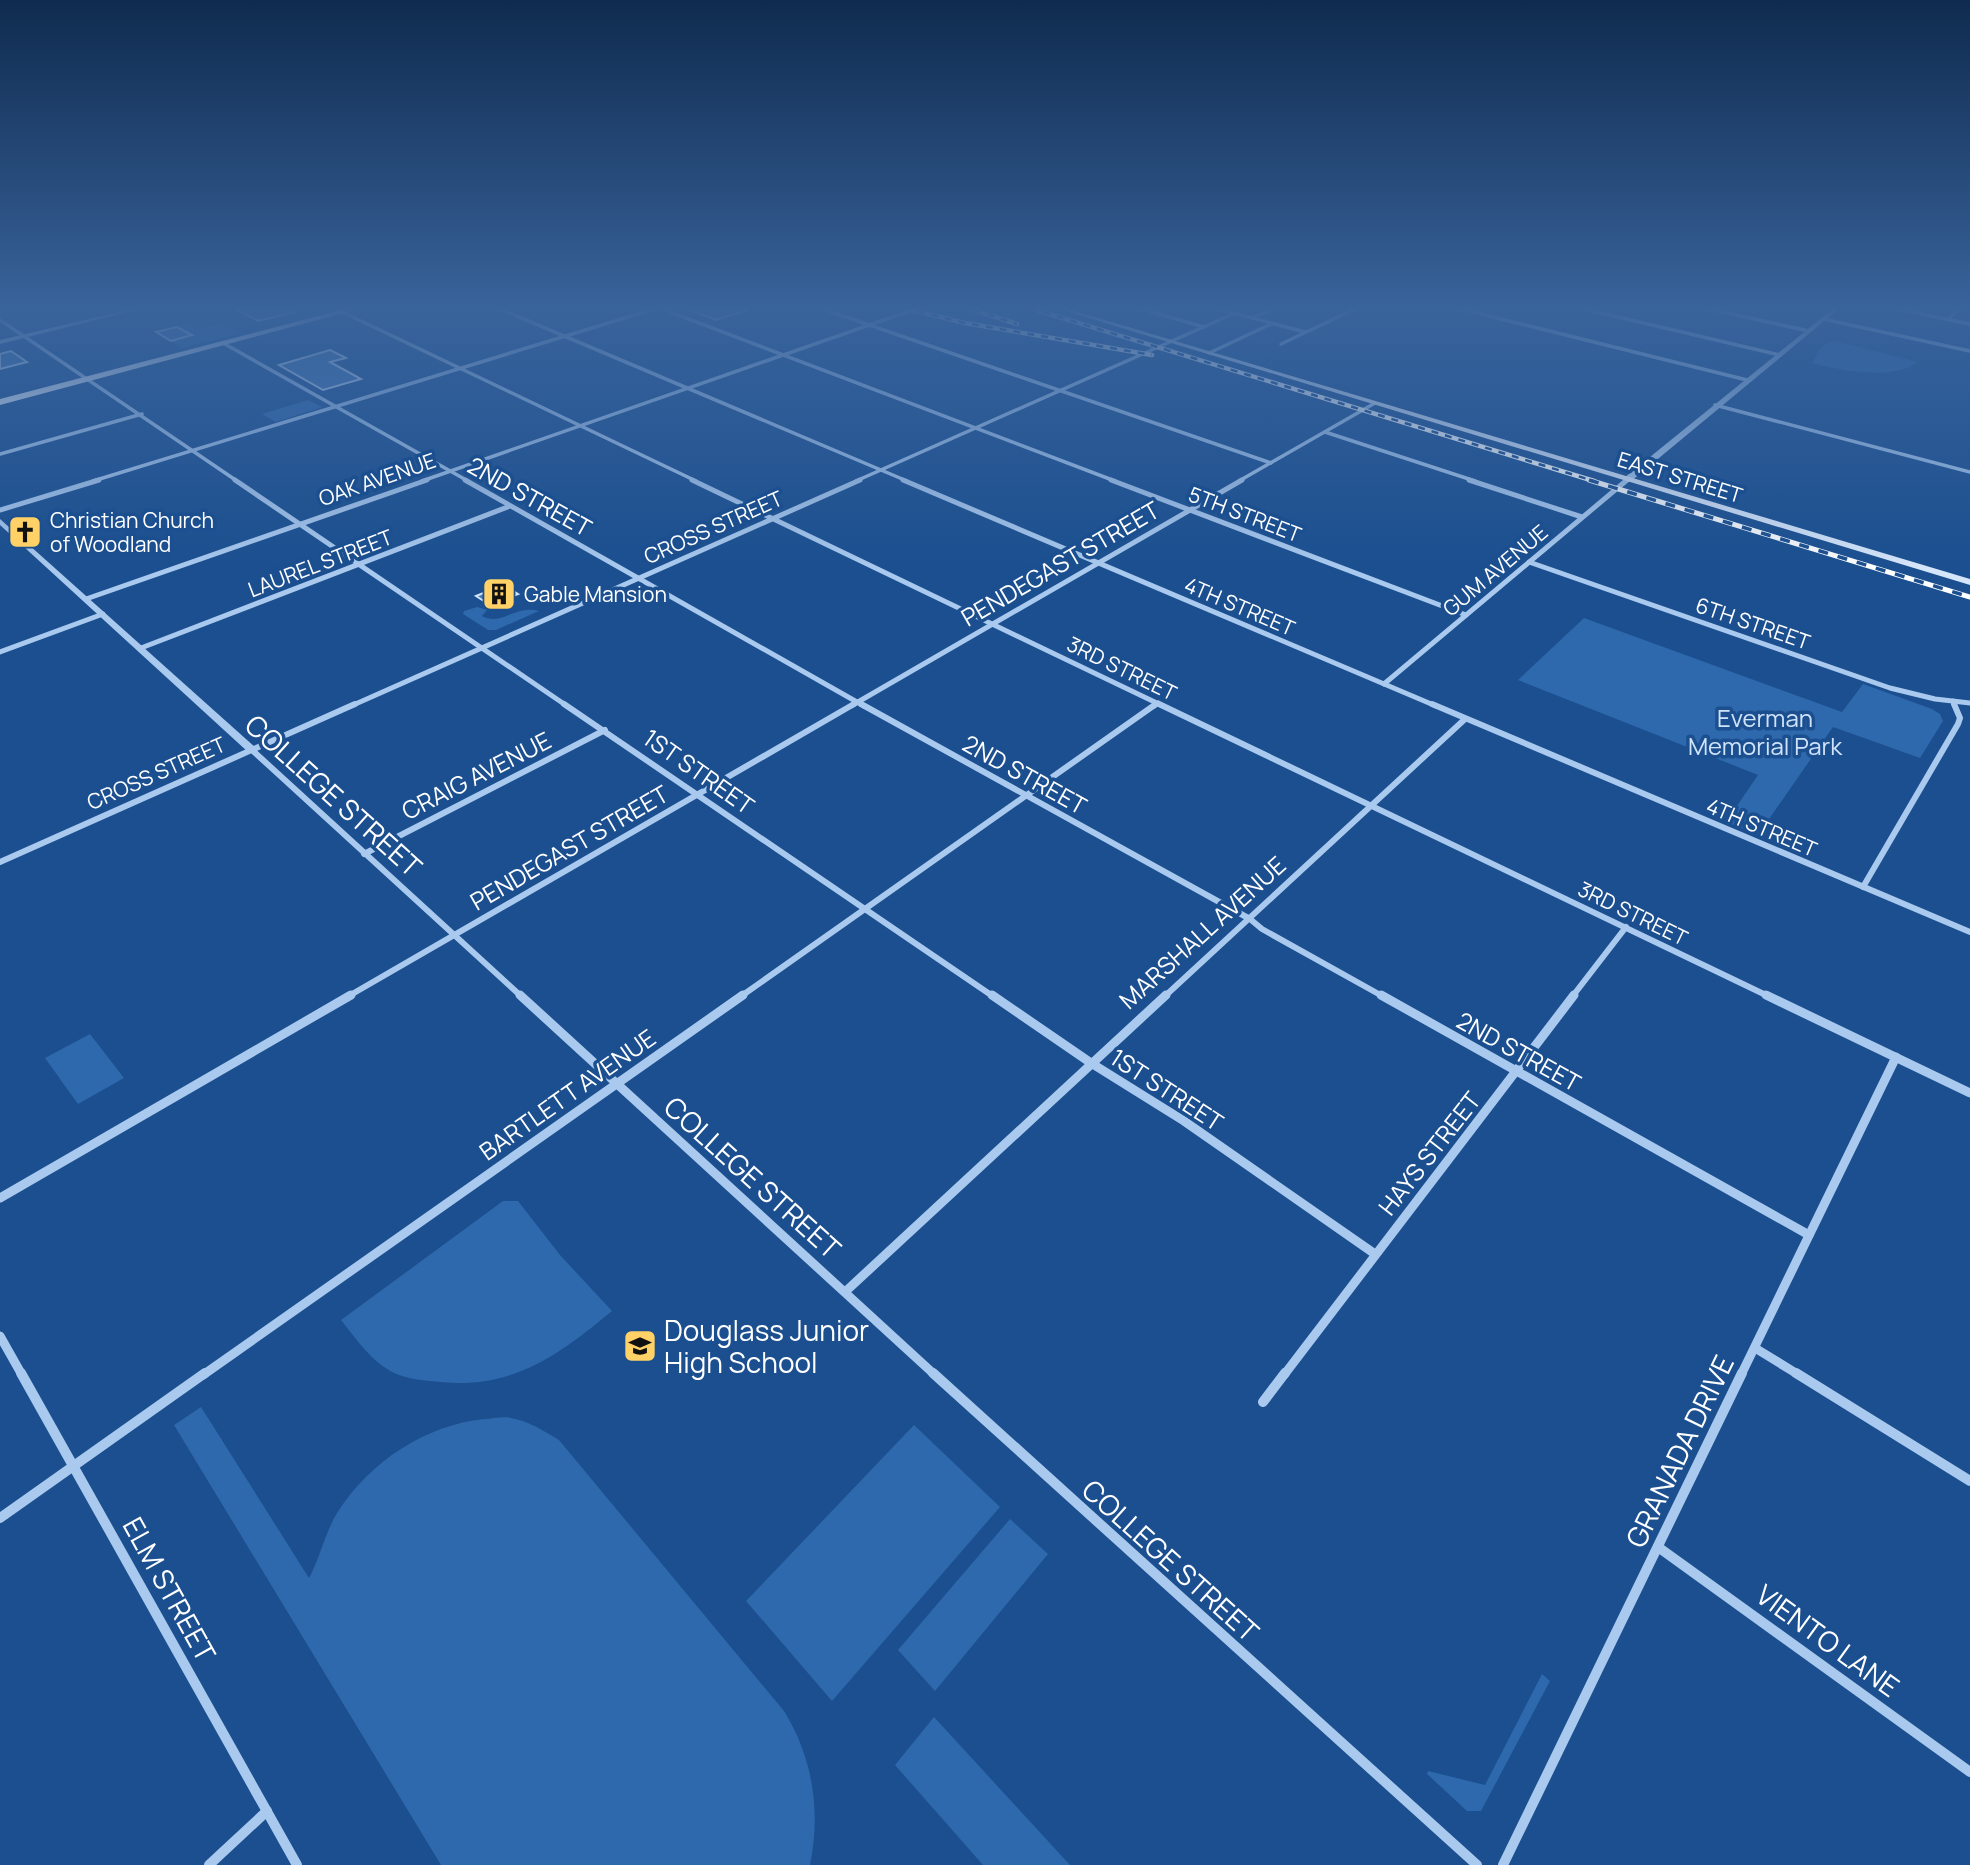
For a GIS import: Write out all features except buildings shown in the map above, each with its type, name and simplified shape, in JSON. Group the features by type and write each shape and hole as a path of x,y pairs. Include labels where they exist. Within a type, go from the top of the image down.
{"main road":[{"path":"0,402 27,395"},
{"name":"EAST STREET","path":"1348,395 1970,582"}],"street":[{"name":"1ST STREET","path":"113,395 1091,1063 1184,1121 1375,1254"},
{"name":"2ND STREET","path":"313,395 1809,1235"},
{"path":"0,510 373,395"},
{"name":"3RD STREET","path":"516,395 1970,1093"},
{"name":"OAK AVENUE","path":"86,599 666,395"},
{"name":"4TH STREET","path":"703,395 1970,932"},
{"name":"5TH STREET","path":"888,395 1466,615"},
{"name":"CROSS STREET","path":"0,862 1053,395"},
{"path":"1074,395 1271,463"},
{"path":"1627,480 1728,395"},
{"name":"PENDEGAST STREET","path":"0,1198 1375,403"},
{"path":"1715,405 1970,472"},
{"path":"0,454 142,414"},
{"path":"1325,432 1582,517"},
{"name":"GUM AVENUE","path":"1384,684 1627,480"},
{"name":"LAUREL STREET","path":"141,648 510,506"},
{"name":"COLLEGE STREET","path":"0,521 1117,1542 1477,1865"},
{"name":"6TH STREET","path":"1529,562 1890,688 1970,703"},
{"path":"0,652 103,614"},
{"path":"1863,887 1958,724 1960,718 1952,701"},
{"name":"BARTLETT AVENUE","path":"0,1518 1158,703"},
{"name":"MARSHALL AVENUE","path":"845,1292 1465,719"},
{"name":"CRAIG AVENUE","path":"365,854 606,730"},
{"name":"HAYS STREET","path":"1263,1402 1626,927"},
{"name":"GRANADA DRIVE","path":"1503,1865 1896,1057"},
{"name":"ELM STREET","path":"0,1336 297,1865"},
{"path":"1755,1348 1970,1481"},
{"name":"VIENTO LANE","path":"1658,1547 1970,1772"},
{"path":"209,1865 267,1811"}],"green space":[{"path":"308,400 322,407 276,422 262,414"},
{"path":"477,607 487,610 482,616 489,619 523,610 539,611 496,630 488,630 463,614 464,611"},
{"name":"Everman Memorial Park","path":"1584,618 1842,712 1863,684 1932,709 1940,714 1943,721 1920,758 1833,727 1758,835 1726,822 1758,775 1518,680"},
{"path":"90,1034 124,1078 78,1104 45,1058"},
{"path":"503,1201 518,1201 560,1255 612,1311 554,1355 534,1366 491,1380 467,1383 429,1381 405,1377 379,1363 341,1320"},
{"path":"201,1407 309,1578 339,1510 367,1476 402,1448 441,1429 505,1417 530,1424 559,1440 784,1711 802,1747 812,1785 815,1825 810,1865 441,1865 174,1425"},
{"path":"914,1425 1000,1507 832,1701 746,1601"},
{"path":"1010,1519 1048,1554 935,1691 898,1650"},
{"path":"1542,1674 1550,1681 1481,1811 1467,1811 1427,1774 1428,1771 1485,1785"},
{"path":"934,1717 1070,1865 983,1865 895,1765"}],"railway":[{"path":"1314,395 1594,481"},
{"path":"1589,480 1970,597"}],"place":[{"name":"Christian Church of Woodland","path":"25,532"},
{"name":"Gable Mansion","path":"499,594"},
{"name":"Douglass Junior High School","path":"640,1346"}]}
